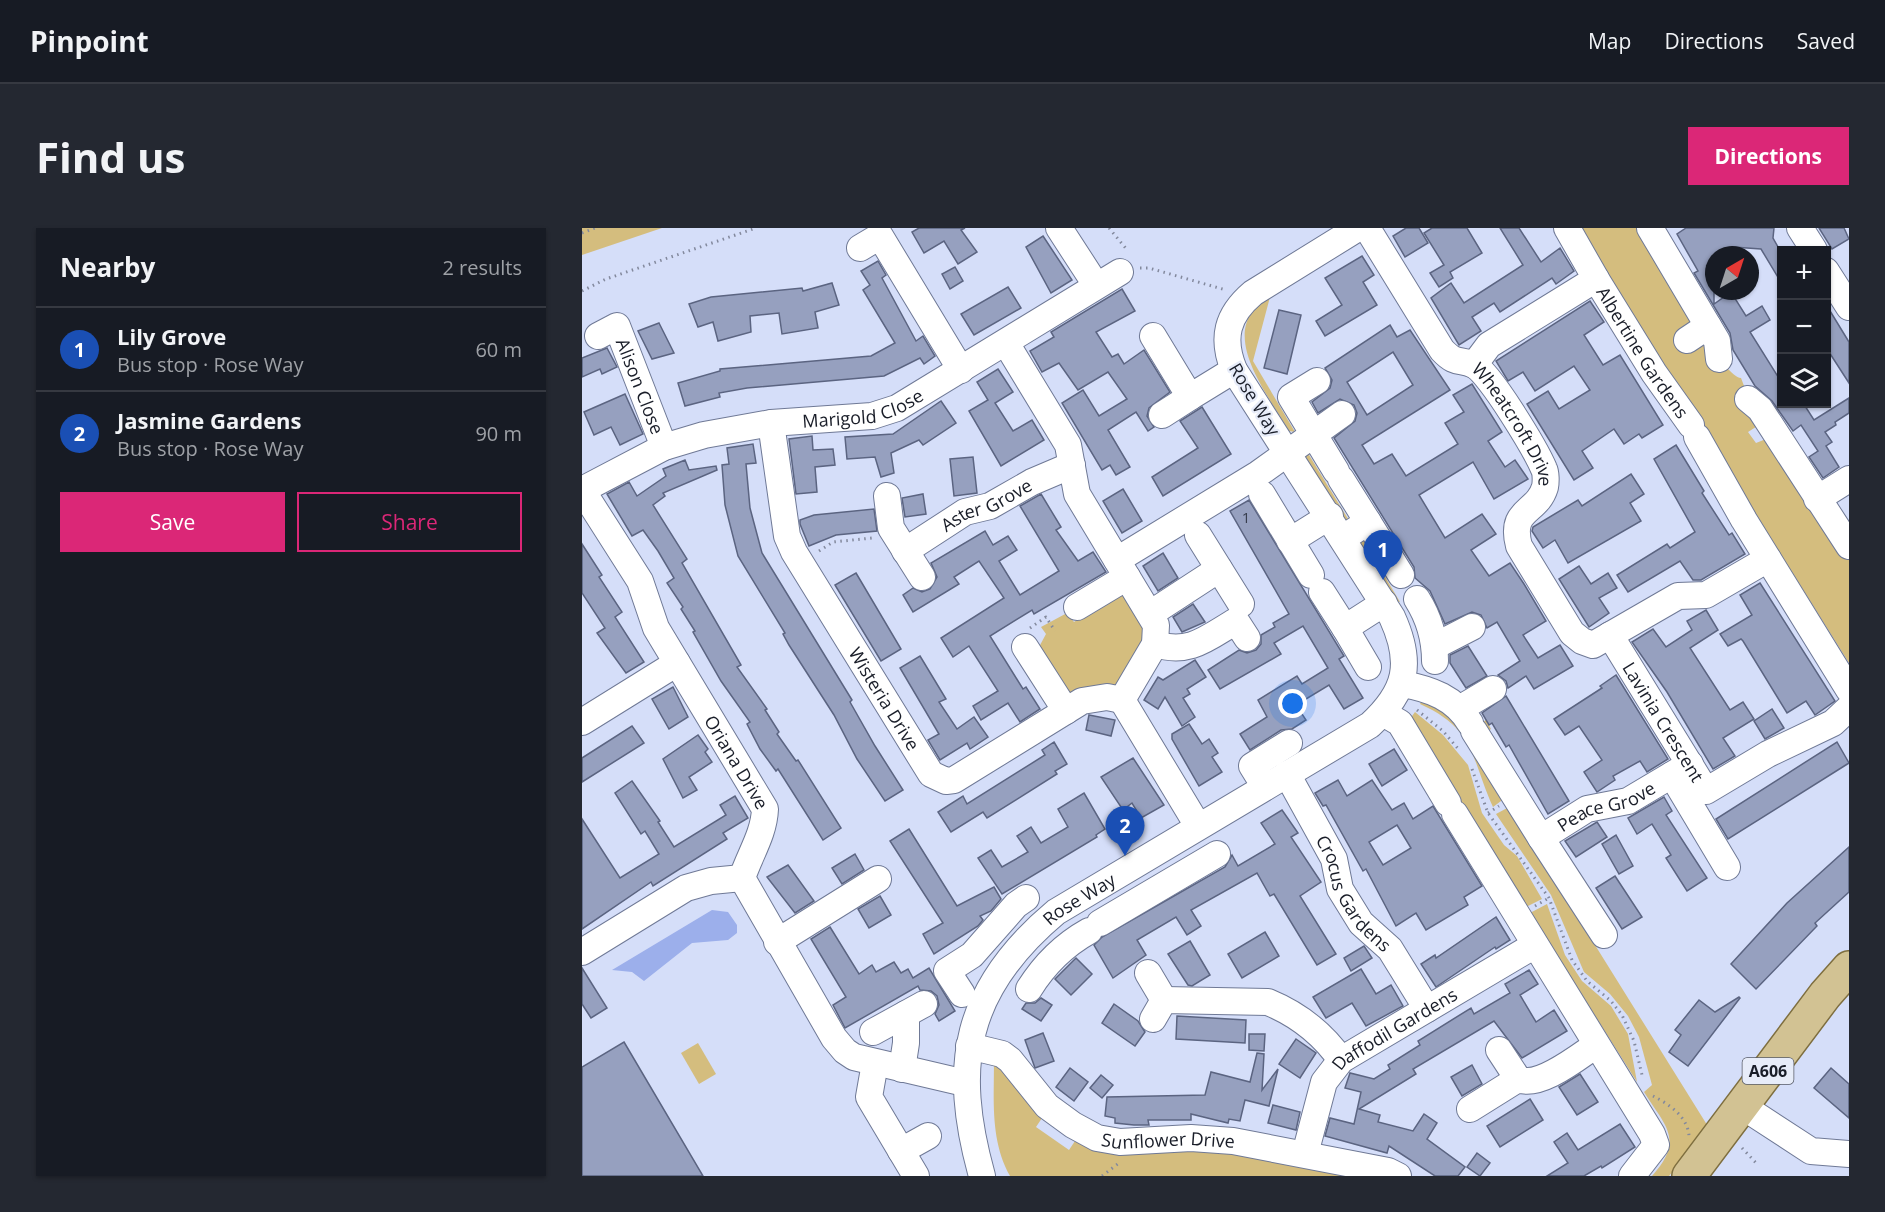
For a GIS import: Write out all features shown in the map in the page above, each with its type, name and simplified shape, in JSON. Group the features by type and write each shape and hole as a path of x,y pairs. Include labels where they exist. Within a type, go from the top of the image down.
{"main road":[{"name":"A606","path":"1689,1161 1742,1106 1825,995 1849,968"}],"street":[{"path":"1059,228 1096,285"},
{"name":"Rose Way","path":"982,1176 969,1131 965,1083 969,1046 976,1017 990,988 1022,943 1056,912 1370,725 1391,705 1402,684 1404,650 1388,610 1330,516 1234,370 1229,356 1227,333 1229,320 1239,305 1248,297 1358,228"},
{"name":"Wheatcroft Drive","path":"1367,228 1442,350 1457,363 1474,365 1494,386 1546,473 1545,487 1538,499 1524,511 1516,523 1519,546 1572,633 1582,641 1593,645 1610,635"},
{"path":"1800,228 1811,246"},
{"path":"1653,229 1717,341 1719,359"},
{"name":"Albertine Gardens","path":"1570,235 1654,374 1694,431 1768,559"},
{"path":"877,238 961,370"},
{"name":"Marigold Close","path":"582,490 663,447 714,433 771,423 872,416 897,408 1134,264"},
{"path":"1831,278 1849,307"},
{"name":"Albertine Gardens","path":"1474,365 1489,345 1596,279"},
{"name":"Alison Close","path":"616,326 663,447"},
{"path":"1687,340 1708,327"},
{"path":"1153,336 1190,397"},
{"path":"1006,343 1068,445 1077,494 1156,625 1155,644 1122,700 1198,826"},
{"path":"1162,415 1234,370"},
{"path":"1317,381 1292,397 1428,615 1435,653 1472,627"},
{"path":"1748,399 1760,409 1849,546"},
{"path":"1077,607 1122,568 1288,454 1313,433 1342,414"},
{"name":"Wisteria Drive","path":"771,423 787,536 794,552 931,774 946,782 954,780 1066,711 1094,697 1122,700"},
{"name":"Aster Grove","path":"906,551 965,512 990,507 1032,482 1071,465"},
{"path":"1817,499 1849,479"},
{"name":"Oriana Drive","path":"582,490 640,581 656,628 765,809 761,835 749,855 742,878"},
{"path":"1262,494 1368,667"},
{"path":"887,496 891,528 922,578"},
{"path":"1290,541 1330,516"},
{"path":"1343,538 1368,522"},
{"path":"1198,535 1241,604"},
{"path":"1610,635 1678,596 1706,595 1768,559 1849,690"},
{"path":"1150,614 1219,569"},
{"path":"1345,628 1388,610 1408,586"},
{"path":"1155,644 1165,647 1191,648 1236,621 1247,638"},
{"name":"Lavinia Crescent","path":"1610,635 1681,770 1706,791 1768,754 1833,723 1849,708"},
{"path":"1024,642 1066,711"},
{"path":"582,722 677,663"},
{"path":"1402,684 1437,694 1468,720 1492,688"},
{"path":"1383,713 1400,723 1596,1045 1637,1093 1656,1145 1632,1176"},
{"name":"Peace Grove","path":"1468,720 1604,935"},
{"name":"Crocus Gardens","path":"1289,743 1252,766 1276,780 1334,859 1340,889 1360,923 1390,949 1428,1009"},
{"name":"Peace Grove","path":"1541,838 1587,809 1628,801 1681,770 1727,867"},
{"path":"1029,989 1037,976 1063,948 1157,888 1217,854"},
{"path":"1141,860 1157,888"},
{"path":"582,952 686,888 711,881 742,878 777,942 834,1038 845,1052 875,1063 965,1083"},
{"path":"777,942 878,879"},
{"path":"962,994 947,971 972,955 1016,905 1026,898"},
{"path":"1040,926 1063,948"},
{"name":"Daffodil Gardens","path":"1305,1154 1324,1082 1341,1059 1535,945"},
{"path":"1148,972 1159,1010 1268,1002 1325,1038 1341,1059"},
{"path":"873,1032 915,1009 902,1069"},
{"path":"1499,1050 1518,1079 1526,1083 1539,1080 1596,1045"},
{"name":"Sunflower Drive","path":"969,1046 1002,1054 1010,1060 1047,1106 1072,1125 1097,1138 1120,1142 1216,1139 1255,1143 1388,1171 1398,1176"},
{"path":"875,1063 869,1097 891,1118 901,1151 916,1176"},
{"path":"1470,1109 1518,1079"},
{"path":"1742,1106 1811,1151 1835,1155 1849,1154"},
{"path":"901,1151 928,1136"}],"path":[{"path":"582,233 595,228"},
{"path":"582,291 606,279 756,228"},
{"path":"1109,228 1134,264 1248,297"},
{"path":"817,552 833,542 885,537 887,535 885,532 891,528"},
{"path":"1413,708 1443,731 1465,758"},
{"path":"1470,765 1488,813 1549,898 1572,960 1587,981 1611,1001 1622,1015 1634,1041 1637,1093 1650,1094 1682,1116 1689,1126 1689,1161"},
{"path":"1102,1176 1121,1162"}],"shaded area":[{"path":"582,228 662,228 582,255"},
{"path":"1581,228 1638,228 1703,336 1731,372 1741,378 1759,425 1748,432 1756,443 1771,437 1849,558 1849,663 1636,324"},
{"path":"1270,297 1253,361 1295,432 1289,431 1258,380 1245,343 1246,326 1254,310"},
{"path":"1306,450 1350,522 1345,522 1304,455"},
{"path":"1363,540 1400,602 1395,601 1360,544"},
{"path":"1122,590 1146,635 1118,685 1073,693 1067,692 1039,647 1046,634 1041,627 1067,613 1074,622"},
{"path":"1424,697 1480,724 1486,720 1491,729 1484,734 1505,798 1493,807 1475,760 1462,735 1452,724 1420,704"},
{"path":"1415,712 1443,735 1468,765 1482,813 1504,845 1517,856 1542,899 1524,908 1407,723"},
{"path":"1509,807 1709,1128 1669,1176 1652,1176 1668,1152 1670,1142 1664,1124 1644,1092 1652,1085 1639,1037 1628,1016 1610,994 1584,972 1551,895 1496,814"},
{"path":"1547,904 1565,955 1582,981 1611,1006 1628,1034 1637,1082 1530,913"},
{"path":"698,1043 716,1074 699,1084 681,1053"},
{"path":"994,1060 1044,1115 1036,1127 1069,1150 1077,1138 1159,1150 1252,1153 1306,1163 1343,1176 1010,1176 999,1148 994,1120"}],"water":[{"path":"712,910 728,912 737,925 737,933 728,940 692,943 644,981 632,972 612,970"}],"building":[{"path":"919,228 965,228 961,230 977,252 958,264 944,241 924,253 912,232"},
{"path":"1406,228 1419,228 1428,243 1405,257 1393,236"},
{"path":"1432,228 1467,228 1482,253 1450,272 1453,278 1439,287 1430,273 1444,265 1424,233"},
{"path":"1500,228 1519,228 1541,262 1560,248 1574,271 1556,284 1552,278 1500,312 1494,303 1472,317 1481,331 1459,345 1431,298 1451,283 1464,303 1523,265"},
{"path":"1686,228 1774,228 1773,238 1778,246 1777,276 1759,246 1705,246 1705,291 1694,273 1698,271 1677,234"},
{"path":"1819,228 1844,228 1849,239 1832,249"},
{"path":"1043,236 1072,280 1051,293 1026,247"},
{"path":"1362,256 1374,275 1363,282 1377,305 1325,336 1316,321 1342,305 1325,278"},
{"path":"878,261 886,275 882,278 916,341 923,336 935,356 924,364 920,358 884,376 747,388 719,393 720,397 685,406 678,383 720,371 720,369 871,356 895,343 863,290 870,285 861,271"},
{"path":"955,267 963,281 950,289 942,274"},
{"path":"832,283 839,305 815,312 818,328 782,334 779,313 750,316 751,332 718,341 713,322 698,327 689,304 711,297 802,288 803,291"},
{"path":"1008,287 1021,308 974,335 961,314"},
{"path":"1122,289 1135,311 1096,332 1112,357 1118,354 1124,364 1144,350 1170,392 1149,408 1147,416 1154,427 1148,431 1136,412 1108,430 1130,467 1116,475 1110,465 1102,470 1062,403 1083,390 1099,416 1127,399 1108,372 1078,390 1059,363 1042,372 1030,351 1054,337 1051,332"},
{"path":"1710,300 1714,300 1714,304 1720,300 1736,300 1746,316 1762,306 1770,320 1750,332 1777,375 1777,408 1806,408 1814,420 1849,398 1849,413 1825,432 1832,442 1826,446 1839,467 1823,478 1809,457 1818,451 1801,425 1793,431 1772,401 1755,386 1733,350 1730,333"},
{"path":"1590,301 1604,322 1584,335 1603,365 1620,355 1663,425 1642,438 1639,434 1624,444 1614,429 1582,451 1593,468 1574,480 1527,404 1548,391 1559,409 1590,390 1574,366 1535,391 1523,372 1508,381 1496,361"},
{"path":"1279,310 1301,315 1287,374 1264,368"},
{"path":"1831,313 1849,342 1849,383 1831,355"},
{"path":"659,323 674,353 652,359 638,331"},
{"path":"1390,325 1397,337 1410,330 1450,390 1362,445 1374,464 1392,454 1406,476 1458,444 1445,423 1464,412 1453,395 1472,384 1502,432 1488,441 1505,467 1515,460 1528,479 1494,499 1473,462 1419,495 1445,538 1482,514 1496,534 1471,550 1489,576 1510,563 1524,584 1546,621 1523,635 1538,658 1560,645 1573,666 1534,689 1526,676 1508,688 1506,681 1498,675 1520,661 1497,622 1487,628 1481,615 1472,612 1445,624 1430,591 1415,578 1414,567 1334,438 1355,421 1357,413 1354,405 1340,399 1318,413 1312,402 1330,388 1332,380 1325,368","holes":["1393,352 1413,385 1367,415 1347,382"]},
{"path":"607,348 617,367 602,374 600,369 582,377 582,358"},
{"path":"998,369 1013,392 995,403 1013,431 1032,420 1044,440 1001,466 969,411 988,400 977,382"},
{"path":"625,394 643,434 620,445 611,427 594,435 584,412"},
{"path":"941,401 956,423 923,445 919,440 891,453 894,473 881,477 875,457 847,459 845,437 893,434"},
{"path":"1202,407 1231,454 1163,496 1152,477 1198,448 1180,421"},
{"path":"812,436 813,450 833,449 835,465 815,467 817,492 796,494 789,439"},
{"path":"753,444 756,463 746,464 750,508 762,553 852,700 850,702 903,790 885,801 857,759 834,715 789,645 783,634 785,633 738,556 725,505 722,465 729,464 727,448"},
{"path":"1676,445 1704,491 1702,493 1729,535 1732,533 1745,554 1701,580 1693,580 1680,561 1628,592 1617,575 1667,544 1670,548 1695,532 1654,459"},
{"path":"973,457 977,493 954,496 950,459"},
{"path":"685,460 689,470 716,466 717,470 663,493 665,496 653,505 687,559 682,563 741,665 737,667 767,709 765,710 779,732 777,734 796,761 798,760 841,828 823,840 778,769 776,771 760,749 747,724 750,722 721,681 693,632 695,631 681,609 683,607 667,583 674,578 658,551 643,530 632,536 607,494 629,482 637,496 666,476 663,469"},
{"path":"1631,474 1644,494 1630,503 1641,521 1568,563 1555,540 1543,548 1532,531 1533,527 1578,500 1582,506"},
{"path":"1123,489 1142,521 1122,533 1103,501"},
{"path":"923,494 926,514 905,517 902,498"},
{"path":"1041,494 1061,527 1056,530 1078,561 1093,552 1106,572 1034,614 1032,610 990,636 1023,689 1026,687 1040,709 1020,722 1008,703 981,720 973,706 998,691 969,646 953,657 941,638 1004,598 979,561 954,577 959,584 913,612 903,595 913,588 922,592 930,589 937,577 931,563 985,531 993,545 1008,536 1017,550 999,561 1020,595 1059,571 1020,506"},
{"path":"1249,500 1344,656 1339,659 1363,698 1344,709 1329,685 1296,705 1306,720 1292,729 1281,730 1250,750 1240,734 1267,717 1258,700 1297,676 1302,684 1328,668 1303,626 1274,643 1281,654 1220,689 1208,670 1239,650 1247,653 1256,650 1261,644 1261,635 1275,627 1273,623 1289,614 1230,511"},
{"path":"874,509 877,531 836,535 809,546 800,524 800,520 814,515"},
{"path":"582,544 602,575 599,577 622,612 615,617 644,662 626,673 597,633 605,628 582,593"},
{"path":"1163,553 1178,578 1158,591 1143,566"},
{"path":"1579,566 1591,584 1608,573 1617,588 1599,598 1609,613 1589,627 1559,579"},
{"path":"856,573 901,649 881,661 835,585"},
{"path":"1760,583 1835,701 1815,715 1806,701 1787,713 1743,641 1741,639 1728,646 1720,634 1752,615 1740,595"},
{"path":"1193,604 1205,622 1182,632 1173,617"},
{"path":"1706,610 1718,630 1690,648 1730,710 1743,702 1754,719 1723,738 1735,756 1713,769 1667,692 1632,642 1653,629 1666,647 1692,630 1687,621"},
{"path":"1468,646 1487,676 1466,688 1450,663 1450,655"},
{"path":"920,656 946,699 939,702 957,729 974,717 988,737 970,749 967,743 940,760 928,740 939,734 900,668"},
{"path":"1195,660 1206,677 1187,689 1190,694 1183,698 1195,717 1182,726 1165,697 1158,709 1144,700 1158,677 1163,680"},
{"path":"1616,675 1668,759 1647,772 1640,761 1613,776 1615,780 1597,792 1584,772 1602,760 1579,726 1565,735 1554,719 1602,688 1600,686"},
{"path":"673,687 688,717 669,729 652,699"},
{"path":"1506,696 1569,801 1548,814 1509,745 1506,747 1492,723 1489,725 1482,713"},
{"path":"1772,709 1784,728 1765,739 1754,721"},
{"path":"1089,715 1115,720 1111,736 1086,730"},
{"path":"1189,724 1202,744 1209,739 1218,753 1212,757 1222,772 1199,786 1172,739 1172,734"},
{"path":"632,726 644,743 582,782 582,758"},
{"path":"698,735 708,749 705,752 712,762 689,777 697,790 683,798 663,759"},
{"path":"1054,742 1067,764 1055,771 1057,774 987,818 983,812 951,832 938,812 963,796 967,804 1045,755 1042,750"},
{"path":"1837,742 1849,763 1728,839 1716,819"},
{"path":"1394,749 1407,770 1382,786 1369,764"},
{"path":"1133,758 1164,805 1141,818 1132,803 1123,810 1101,777"},
{"path":"1338,780 1347,796 1372,780 1392,810 1404,803 1413,819 1433,806 1482,886 1464,897 1468,905 1426,930 1416,913 1396,926 1366,869 1363,871 1326,805 1323,806 1315,793","holes":["1397,825 1411,848 1383,865 1369,842"]},
{"path":"632,781 660,821 658,822 674,847 726,815 720,805 735,796 748,818 723,833 727,839 653,886 651,882 582,929 582,819 620,878 659,854 645,831 641,834 615,793"},
{"path":"1084,793 1105,829 1096,835 1097,837 1002,894 978,858 991,850 1002,867 1028,852 1017,836 1031,827 1041,843 1068,827 1058,809"},
{"path":"1664,797 1672,811 1666,815 1707,878 1687,891 1666,858 1671,855 1652,824 1637,834 1628,818"},
{"path":"1282,810 1298,833 1291,837 1321,882 1300,896 1336,954 1317,965 1274,894 1270,896 1257,873 1191,910 1201,926 1187,935 1176,917 1137,940 1146,955 1113,978 1094,945 1102,937 1225,867 1232,855 1238,866 1275,844 1261,823"},
{"path":"1597,822 1607,837 1576,857 1565,841"},
{"path":"909,829 957,906 994,887 1001,899 991,911 980,916 983,920 978,926 934,954 923,934 943,923 890,841"},
{"path":"1616,835 1633,866 1619,874 1602,844"},
{"path":"1849,847 1849,892 1815,923 1817,926 1756,989 1731,964 1787,903"},
{"path":"855,854 864,870 842,884 832,868"},
{"path":"788,865 814,901 795,913 767,877"},
{"path":"1615,876 1642,917 1622,929 1596,888"},
{"path":"880,896 891,915 869,928 858,909"},
{"path":"1496,917 1510,940 1496,949 1495,947 1436,987 1421,964 1435,955 1436,958"},
{"path":"830,927 859,974 872,965 876,972 894,962 901,973 908,969 913,978 929,968 955,1011 939,1021 935,1014 939,1005 937,996 931,991 920,990 918,986 845,1028 833,1005 846,997 811,939"},
{"path":"1265,932 1279,956 1242,978 1228,954"},
{"path":"1190,941 1210,975 1192,986 1188,985 1168,954"},
{"path":"1364,946 1372,958 1351,971 1344,958"},
{"path":"1076,958 1092,974 1071,995 1055,979"},
{"path":"582,968 607,1008 591,1018 582,1004"},
{"path":"1361,969 1376,994 1391,985 1403,1006 1366,1026 1352,1003 1326,1018 1313,997"},
{"path":"1529,970 1538,984 1520,995 1536,1022 1554,1010 1567,1031 1522,1058 1494,1021 1413,1069 1416,1074 1359,1109 1380,1115 1378,1122 1413,1131 1424,1114 1437,1123 1427,1139 1465,1167 1458,1176 1435,1176 1389,1146 1387,1153 1325,1136 1330,1118 1354,1124 1361,1092 1345,1088 1350,1073 1374,1079 1390,1069 1388,1065 1420,1045 1418,1041 1471,1008 1474,1014 1510,993 1505,984"},
{"path":"1739,997 1688,1066 1669,1052 1681,1035 1675,1030 1699,1000 1715,1012"},
{"path":"1041,998 1052,1005 1041,1021 1022,1009 1026,1003 1035,1003"},
{"path":"1114,1004 1138,1021 1145,1032 1135,1046 1102,1023"},
{"path":"1177,1016 1246,1020 1245,1043 1176,1039"},
{"path":"1043,1033 1054,1061 1035,1068 1025,1040"},
{"path":"1249,1034 1265,1034 1264,1051 1249,1050"},
{"path":"1296,1039 1316,1053 1300,1078 1279,1064"},
{"path":"624,1042 703,1176 582,1176 582,1067"},
{"path":"1257,1053 1264,1054 1262,1090 1278,1069 1269,1106 1245,1100 1240,1121 1229,1119 1228,1123 1191,1114 1191,1120 1148,1120 1149,1125 1134,1125 1115,1123 1115,1118 1105,1116 1107,1097 1205,1095 1211,1072 1250,1082"},
{"path":"1472,1065 1482,1084 1462,1096 1451,1077"},
{"path":"1070,1068 1088,1082 1074,1101 1056,1087"},
{"path":"1831,1068 1849,1084 1849,1118 1814,1088"},
{"path":"1580,1074 1598,1102 1577,1115 1559,1087"},
{"path":"1101,1075 1113,1085 1102,1098 1090,1088"},
{"path":"1530,1099 1543,1120 1500,1147 1487,1126"},
{"path":"1273,1105 1300,1112 1296,1130 1268,1123"},
{"path":"1620,1124 1635,1147 1602,1168 1601,1166 1584,1176 1547,1176 1568,1163 1554,1142 1567,1133 1578,1150"},
{"path":"1477,1153 1490,1163 1480,1176 1467,1167"}],"place":[{"name":"Lily Grove","path":"1383,580"},
{"name":"Jasmine Gardens","path":"1125,856"}]}
